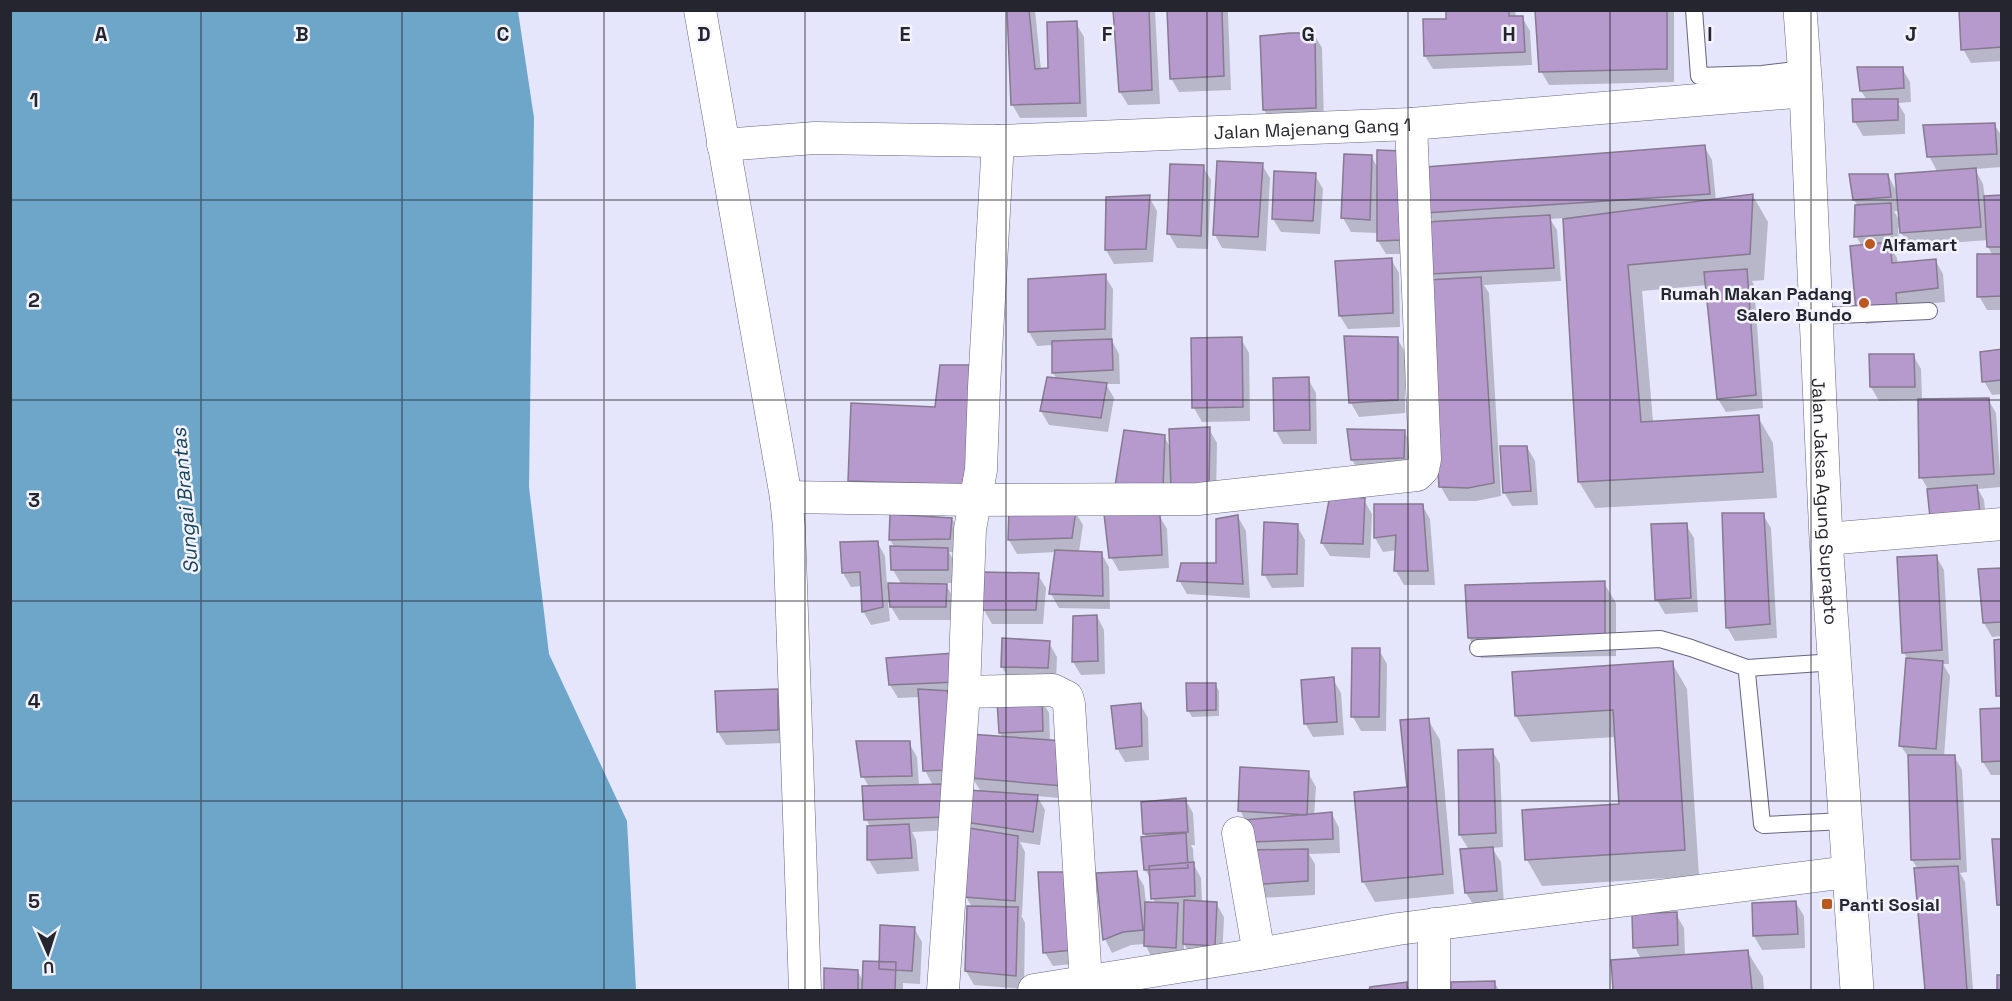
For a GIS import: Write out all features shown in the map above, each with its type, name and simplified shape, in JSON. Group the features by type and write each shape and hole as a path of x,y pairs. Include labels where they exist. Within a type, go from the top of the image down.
{"main road":[{"name":"Jalan Jaksa Agung Suprapto","path":"1800,10 1817,316 1826,539 1857,990"}],"street":[{"path":"700,10 786,497 789,527 805,990"},
{"name":"Jalan Majenang Gang 1","path":"723,145 815,138 998,141 1411,124 1805,80"},
{"path":"786,497 975,500 1198,499 1417,476 1423,469 1425,459 1411,124"},
{"path":"943,990 964,692 970,529 981,470 998,141"},
{"path":"1826,539 2001,524"},
{"path":"964,692 1053,690 1067,697 1086,982"},
{"path":"1238,834 1259,954"},
{"path":"1034,990 1434,924 1848,872"},
{"path":"1434,924 1434,990"}],"lane":[{"path":"1694,10 1699,76 1762,74 1805,80"},
{"path":"1817,316 1929,311"},
{"path":"1478,648 1660,639 1748,668 1835,662"},
{"path":"1748,668 1762,824 1845,821"}],"water":[{"name":"Sungai Brantas","path":"10,11 518,11 534,118 529,487 549,654 627,821 636,990 11,990"}],"building":[{"path":"1007,10 1029,10 1035,69 1048,68 1047,22 1077,21 1080,103 1011,105"},
{"path":"1113,10 1149,10 1152,90 1119,92"},
{"path":"1167,10 1222,10 1224,76 1170,79"},
{"path":"1446,10 1509,10 1509,16 1523,16 1525,52 1424,56 1423,19 1446,19"},
{"path":"1535,10 1667,10 1667,69 1539,72"},
{"path":"1959,10 2002,10 2002,47 1961,50"},
{"path":"1315,33 1316,108 1263,110 1260,36"},
{"path":"1857,67 1903,67 1904,88 1860,91"},
{"path":"1852,99 1898,99 1898,120 1853,122"},
{"path":"1995,123 1997,154 1927,157 1923,125"},
{"path":"1705,145 1710,194 1426,213 1426,167"},
{"path":"1377,150 1403,151 1403,240 1377,241"},
{"path":"1344,154 1372,155 1370,220 1341,218"},
{"path":"1217,161 1263,163 1258,237 1213,235"},
{"path":"1170,164 1204,165 1201,236 1167,234"},
{"path":"1976,168 1981,227 1900,233 1895,174"},
{"path":"1274,171 1316,173 1313,221 1272,219"},
{"path":"1849,174 1888,174 1891,197 1853,200"},
{"path":"1753,194 1750,254 1628,265 1641,422 1759,415 1763,472 1578,482 1563,219"},
{"path":"1150,195 1146,249 1105,250 1106,197"},
{"path":"2002,195 2002,247 1987,247 1984,196"},
{"path":"1891,203 1892,234 1854,237 1855,205"},
{"path":"1550,215 1554,268 1430,274 1427,222"},
{"path":"1890,242 1892,263 1936,259 1938,288 1896,293 1897,306 1856,311 1850,246"},
{"path":"1977,254 2002,254 2002,296 1977,297"},
{"path":"1392,258 1393,313 1339,316 1335,261"},
{"path":"1747,269 1756,395 1717,399 1704,272"},
{"path":"1106,274 1105,329 1028,332 1028,279"},
{"path":"1481,277 1494,483 1468,488 1439,487 1427,280"},
{"path":"1344,336 1398,337 1398,400 1349,403"},
{"path":"1242,337 1243,407 1192,408 1191,338"},
{"path":"1112,339 1113,370 1052,373 1052,341"},
{"path":"2002,349 2002,380 1982,382 1980,352"},
{"path":"1869,354 1914,354 1915,387 1870,387"},
{"path":"940,365 980,365 971,485 848,481 851,403 935,407"},
{"path":"1047,377 1107,383 1101,418 1040,411"},
{"path":"1309,377 1310,430 1274,431 1273,378"},
{"path":"1989,398 1994,474 1919,478 1918,399"},
{"path":"1210,427 1209,487 1171,488 1169,429"},
{"path":"1347,429 1405,430 1404,458 1351,460"},
{"path":"1124,430 1165,435 1163,488 1115,486"},
{"path":"1500,446 1527,446 1531,491 1503,493"},
{"path":"1977,485 1980,513 1930,517 1927,489"},
{"path":"1330,495 1365,498 1363,544 1321,543"},
{"path":"1374,504 1423,504 1428,571 1394,571 1396,535 1374,538"},
{"path":"1009,508 1076,510 1072,538 1008,540"},
{"path":"1722,513 1764,513 1770,624 1726,628"},
{"path":"890,514 952,518 950,539 889,540"},
{"path":"1104,514 1160,514 1162,555 1109,558"},
{"path":"1238,515 1243,584 1177,581 1181,563 1216,563 1216,519"},
{"path":"1264,522 1298,524 1297,574 1262,575"},
{"path":"1687,523 1691,598 1655,600 1651,524"},
{"path":"878,541 883,607 862,612 860,572 842,573 840,542"},
{"path":"890,546 948,548 948,570 891,570"},
{"path":"1055,550 1102,552 1103,596 1049,594"},
{"path":"1937,555 1942,650 1902,653 1897,557"},
{"path":"2002,568 2002,622 1983,623 1978,569"},
{"path":"982,572 1039,573 1036,610 982,610"},
{"path":"1605,581 1605,636 1468,638 1465,585"},
{"path":"888,583 947,584 946,607 890,607"},
{"path":"1097,615 1098,661 1072,662 1073,616"},
{"path":"1002,638 1050,641 1048,668 1001,667"},
{"path":"2002,639 2002,696 1996,696 1994,640"},
{"path":"1352,648 1380,648 1379,717 1351,717"},
{"path":"954,653 956,682 889,685 886,658"},
{"path":"1906,658 1943,661 1936,749 1899,746"},
{"path":"1673,661 1685,850 1525,860 1522,810 1619,804 1613,710 1515,716 1512,672"},
{"path":"1334,677 1337,722 1304,724 1301,680"},
{"path":"1186,683 1216,683 1216,710 1187,711"},
{"path":"778,689 778,730 717,732 715,691"},
{"path":"918,689 950,691 950,770 923,771"},
{"path":"1042,698 1043,731 999,733 997,701"},
{"path":"1141,703 1142,746 1116,749 1111,706"},
{"path":"2002,708 2002,761 1982,762 1980,709"},
{"path":"1429,718 1443,874 1362,882 1354,792 1407,787 1400,720"},
{"path":"969,734 1064,741 1063,786 971,778"},
{"path":"856,741 910,741 912,776 861,777"},
{"path":"1493,749 1496,833 1459,835 1458,750"},
{"path":"1908,755 1955,755 1960,859 1911,860"},
{"path":"1240,767 1309,771 1307,815 1238,811"},
{"path":"942,784 944,817 864,820 862,786"},
{"path":"968,790 1038,795 1033,832 965,822"},
{"path":"1186,798 1188,832 1143,834 1141,802"},
{"path":"1332,812 1333,839 1249,842 1245,820"},
{"path":"909,824 912,858 867,860 867,826"},
{"path":"963,827 1018,836 1015,901 964,897"},
{"path":"1186,833 1188,868 1144,870 1141,837"},
{"path":"1992,839 2002,839 2002,905 1997,905"},
{"path":"1493,847 1497,891 1465,893 1460,849"},
{"path":"1308,849 1308,881 1250,885 1250,850"},
{"path":"1194,862 1195,896 1151,899 1149,866"},
{"path":"1958,866 1967,990 1925,990 1914,868"},
{"path":"1137,871 1143,930 1123,932 1103,940 1096,873"},
{"path":"1038,872 1069,872 1073,950 1043,953"},
{"path":"1184,900 1217,902 1215,946 1183,944"},
{"path":"1796,901 1798,934 1753,936 1752,903"},
{"path":"1145,902 1178,903 1176,948 1144,946"},
{"path":"967,906 1018,907 1016,976 965,971"},
{"path":"1677,912 1678,945 1633,948 1632,914"},
{"path":"880,925 915,927 912,971 879,969"},
{"path":"1748,950 1752,990 1613,990 1611,960"},
{"path":"863,961 896,962 895,990 862,990"},
{"path":"824,968 858,970 858,990 824,990"},
{"path":"1997,975 2002,975 2002,990 1997,990"},
{"path":"1495,981 1495,990 1451,990 1451,982"},
{"path":"1407,982 1407,990 1369,990 1370,987"}],"place":[{"name":"Alfamart","path":"1870,244"},
{"name":"Rumah Makan Padang Salero Bundo","path":"1864,303"},
{"name":"Panti Sosial","path":"1827,904"}]}
